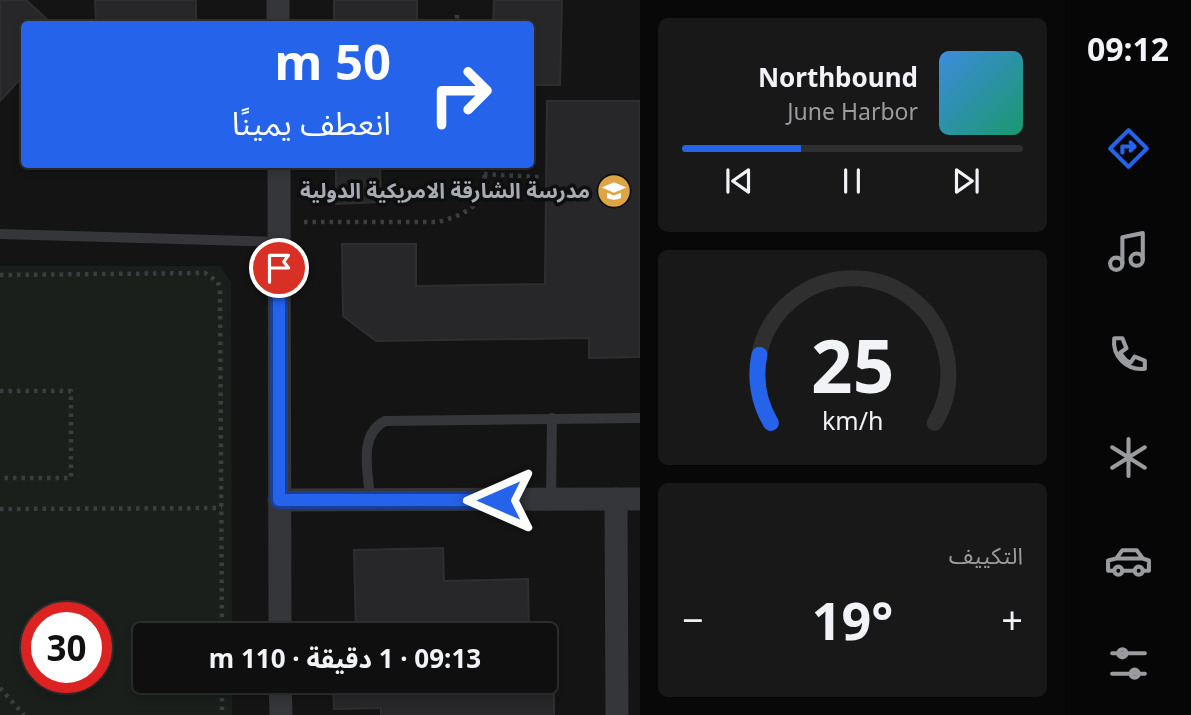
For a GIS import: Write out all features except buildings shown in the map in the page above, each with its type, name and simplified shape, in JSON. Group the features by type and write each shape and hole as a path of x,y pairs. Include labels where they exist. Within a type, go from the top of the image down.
{"street":[{"path":"278,0 278,21"},
{"path":"279,168 280,623"},
{"path":"616,499 617,715"},
{"path":"279,500 640,499"},
{"path":"280,693 281,715"}],"lane":[{"path":"0,234 279,232"},
{"path":"551,499 552,418"},
{"path":"370,500 368,438 372,431 385,421 640,418"}],"path":[{"path":"457,15 457,21"},
{"path":"279,232 438,222 454,218 471,207 483,193 485,168"},
{"path":"484,174 539,177"},
{"path":"0,275 205,273 213,276 220,290 222,623"},
{"path":"0,391 71,391 71,478 0,478"},
{"path":"0,509 222,508"},
{"path":"0,688 24,715"},
{"path":"222,693 222,715"}],"shaded area":[{"path":"0,266 220,266 231,282 232,623 133,623 133,693 232,693 232,715 0,715"}],"place":[{"name":"مدرسة الشارقة الامريكية الدولية","path":"614,191"}],"route":[{"path":"279,268 279,500 499,500"}]}
